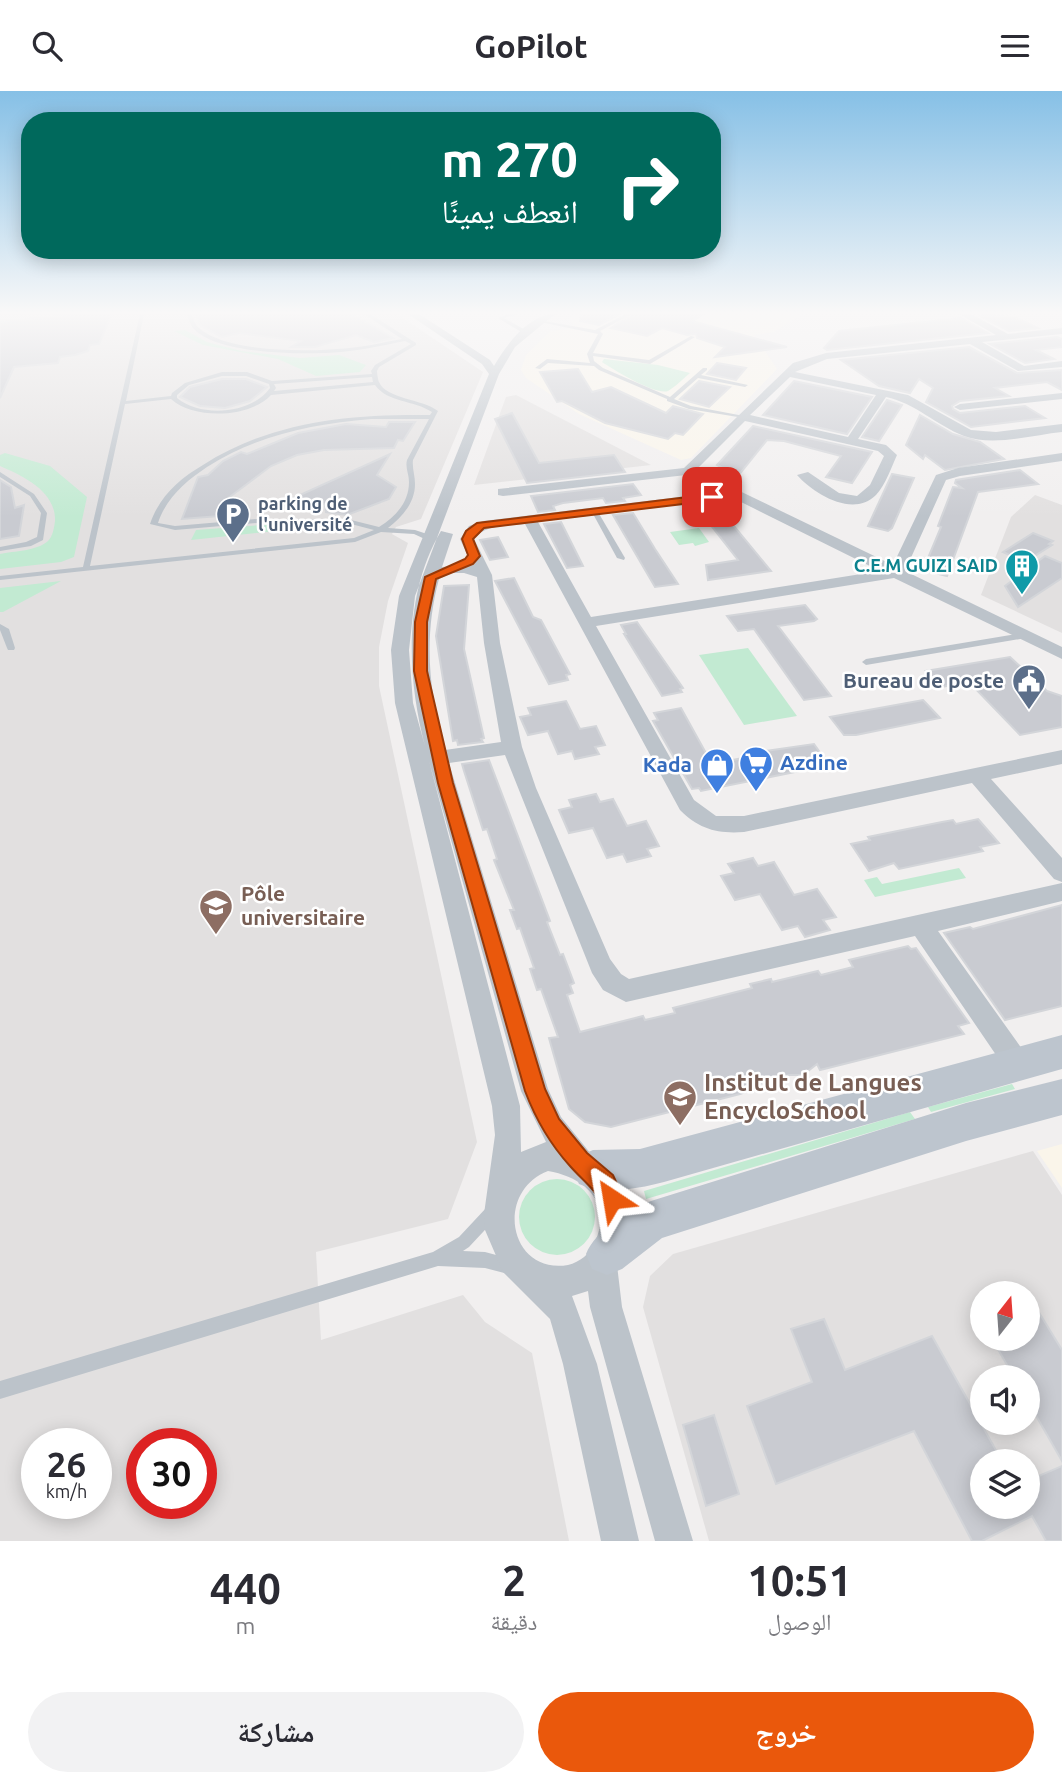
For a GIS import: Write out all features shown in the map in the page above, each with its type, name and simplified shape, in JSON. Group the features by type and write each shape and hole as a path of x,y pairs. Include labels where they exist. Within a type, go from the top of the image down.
{"main road":[{"path":"586,1165 640,1169 1062,1052"},
{"path":"604,1258 651,1221 664,1216 966,1122 1062,1097"}],"street":[{"path":"492,382 453,554 407,596 401,634 400,676 413,743 506,1106 509,1135 499,1234 506,1251 563,1310 580,1364 620,1541"},
{"path":"492,382 453,554 492,643 512,747 526,788 601,965 612,982 626,991 922,927 1062,892"},
{"path":"688,471 779,382"},
{"path":"835,382 913,400 968,433 996,436 1062,428"},
{"path":"851,441 883,392"},
{"path":"960,407 1060,397"},
{"path":"741,417 882,448 891,454 871,494 851,500 833,496 803,475"},
{"path":"897,573 941,478 958,471 1062,457"},
{"path":"503,492 688,471 1062,655"},
{"path":"585,483 598,507 595,512"},
{"path":"527,1273 548,1283 565,1283 582,1278 604,1258 614,1236 615,1217 605,1183 551,1126 535,1091 439,758 421,671 421,622 431,577 474,529 488,524 735,494"},
{"path":"529,519 687,805 703,821 723,826 744,824 1062,757"},
{"path":"584,622 897,573"},
{"path":"439,758 512,747"},
{"path":"976,775 1062,873"},
{"path":"922,927 1018,1065"},
{"path":"501,1196 519,1169 532,1160 564,1156 586,1165"},
{"path":"604,1258 606,1307 674,1541"}],"lane":[{"path":"86,569 128,382"},
{"path":"123,403 174,397 187,384 195,382"},
{"path":"271,393 271,383 288,382"},
{"path":"631,382 669,400 741,417"},
{"path":"669,400 691,382"},
{"path":"728,382 745,385"},
{"path":"0,578 355,540 381,530 404,510 410,499 412,480 409,462 435,411 432,407 386,393 376,383 271,393 241,408 211,412 185,408 177,404 174,397"},
{"path":"433,417 365,417 328,421 274,433 237,447 185,479 165,501 154,524 175,528 257,521 366,524 453,554"},
{"path":"0,474 32,495 44,513 40,538 0,549"},
{"path":"595,512 621,558"},
{"path":"0,627 5,629 11,648"},
{"path":"866,662 1023,636"},
{"path":"436,1259 478,1230 501,1196"},
{"path":"0,1390 436,1259 485,1260 527,1273"}],"shaded area":[{"name":"Pôle universitaire","path":"0,382 479,382 421,519 396,527 392,534 408,543 388,601 379,647 379,686 477,1142 448,1219 316,1252 321,1340 463,1295 485,1322 532,1353 569,1541 0,1541"},
{"path":"531,382 765,382 691,458 681,460 579,414"},
{"path":"516,395 651,465 474,485 506,397"},
{"path":"1035,495 1062,505 1062,633 981,595 1011,517"},
{"path":"1062,1144 1062,1188 1037,1151"},
{"path":"1033,1151 1062,1195 1062,1541 709,1541 643,1307 650,1276 673,1254"}],"green space":[{"path":"636,382 680,382 668,391"},
{"path":"5,453 50,466 87,497 74,557 61,562 0,569 0,554 32,549 48,541 55,521 54,510 44,493 28,480 0,466 0,455"},
{"path":"262,525 321,526 191,540 196,530"},
{"path":"699,528 709,542 695,546 693,543 679,545 670,532"},
{"path":"61,581 3,612 0,612 0,588"},
{"path":"748,648 797,716 744,725 699,655"},
{"path":"959,868 966,878 875,897 864,880 877,877 882,884"},
{"path":"1012,1084 1015,1089 931,1112 928,1107"},
{"path":"910,1112 915,1119 646,1199 644,1191"},
{"path":"557,1179 572,1182 584,1190 592,1202 595,1217 592,1232 584,1244 572,1252 557,1255 542,1252 530,1244 522,1232 519,1217 522,1202 530,1190 542,1182"}],"building":[{"path":"0,382 7,382 0,398"},
{"path":"211,382 253,382 267,387 250,401 225,408 200,406 180,397 190,387"},
{"path":"545,382 586,382 592,392 611,387 666,413 673,406 703,414 683,435 675,433 668,439 605,423 562,401 557,402"},
{"path":"698,382 730,387 709,407 680,399"},
{"path":"793,382 872,397 847,434 763,415"},
{"path":"873,382 917,382 910,393 879,386"},
{"path":"923,382 1062,382 1062,390 1047,382 995,388 1009,396 960,401 952,406 960,413 1025,406 1045,418 971,427 926,402 933,388"},
{"path":"887,400 902,405 879,441 862,437"},
{"path":"512,413 539,463 614,455 625,472 527,483 495,419"},
{"path":"920,415 953,434 980,442 1004,459 945,470 925,455 923,459 906,445"},
{"path":"389,422 415,422 403,441 398,440 394,448 324,450 297,455 271,466 227,499 235,498 232,515 182,519 198,477 208,475 223,461 241,452 247,454 298,433 346,424 386,427"},
{"path":"753,426 872,452 852,483 826,477 841,456 784,441 767,440 738,476 717,465"},
{"path":"390,454 377,475 396,487 389,499 347,515 326,512 325,504 279,508 278,505"},
{"path":"1020,470 1038,484 978,492 947,576 923,570 941,527 938,526 953,487 962,488 955,483 956,480"},
{"path":"892,474 914,478 892,528 888,531 868,526"},
{"path":"0,480 11,487 15,508 24,505 19,536 0,539"},
{"path":"633,484 641,495 623,498 625,501 606,503 603,498 563,503 553,506 555,510 538,512 531,496"},
{"path":"715,503 771,571 708,580 706,565 738,560 695,505"},
{"path":"633,513 678,584 655,587 613,515"},
{"path":"561,522 583,566 567,568 544,524"},
{"path":"1033,533 1053,541 1049,544 1052,545 1025,562 1003,552"},
{"path":"498,537 508,557 490,560 480,540"},
{"name":"C.E.M GUIZI SAID","path":"1045,556 1062,563 1062,578 1018,607 1005,586"},
{"path":"514,578 533,617 541,620 570,674 566,675 568,680 549,684 495,581"},
{"path":"469,585 464,649 484,738 481,739 483,742 458,745 457,740 453,741 436,636 444,586"},
{"path":"805,605 817,619 778,626 831,696 804,700 754,629 738,631 727,616"},
{"path":"637,622 683,688 680,689 682,692 662,696 621,625"},
{"path":"1010,657 1047,691 1062,696 1062,727 1020,735 969,682 942,687 926,671"},
{"path":"923,700 940,718 844,735 830,717"},
{"path":"566,701 580,729 596,726 605,745 595,747 599,754 575,759 572,751 558,754 548,731 528,735 520,717 531,715 528,708"},
{"path":"681,708 712,764 753,756 752,753 814,744 829,765 701,791 699,788 692,789 653,721 658,720 654,713"},
{"path":"489,760 550,921 547,922 574,983 570,985 573,993 567,995 580,1032 643,1016 645,1020 675,1013 673,1008 752,988 750,984 771,979 772,982 818,971 821,975 853,967 849,960 908,946 911,949 916,948 969,1023 958,1026 964,1034 820,1070 817,1064 803,1075 789,1075 762,1082 757,1088 740,1094 611,1127 585,1122 569,1109 549,1038 558,1037 541,989 537,990 530,969 534,968 520,928 517,929 510,910 514,910 494,860 497,859 487,829 483,830 462,764"},
{"path":"596,794 600,802 613,799 627,826 646,821 659,846 647,849 651,856 627,862 623,854 607,858 593,828 569,833 559,810 572,807 569,800"},
{"path":"978,819 999,843 980,847 983,851 899,869 894,863 869,871 851,844 870,840 868,837 942,822 953,820 956,824"},
{"path":"753,858 758,866 774,862 794,895 817,889 836,917 823,920 830,930 805,937 798,926 782,930 760,894 735,900 721,876 734,873 728,864"},
{"path":"1062,905 1062,1006 1005,1020 944,933 970,927 973,929"},
{"path":"1040,1314 1062,1350 1062,1461 1040,1423 1040,1365 1007,1365 999,1351 1040,1351"},
{"path":"824,1319 845,1370 932,1336 970,1404 970,1435 987,1435 995,1449 970,1449 970,1519 1026,1519 982,1541 972,1541 914,1431 776,1484 747,1406 812,1382 791,1329"},
{"path":"714,1415 739,1494 706,1506 683,1425"},
{"path":"1062,1466 1062,1541 1046,1541 1034,1519 1040,1519 1040,1475"}],"place":[{"name":"parking de l'université","path":"233,544"},
{"name":"C.E.M GUIZI SAID","path":"1022,596"},
{"name":"Bureau de poste","path":"1029,711"},
{"name":"Azdine","path":"756,793"},
{"name":"Kada","path":"717,795"},
{"name":"Pôle universitaire","path":"216,936"},
{"name":"Institut de Langues EncycloSchool","path":"680,1127"}],"route":[{"path":"612,1199 605,1183 579,1160 551,1126 535,1091 445,783 425,698 421,671 421,622 431,577 467,563 474,556 467,539 474,529 488,524 712,497"}]}
